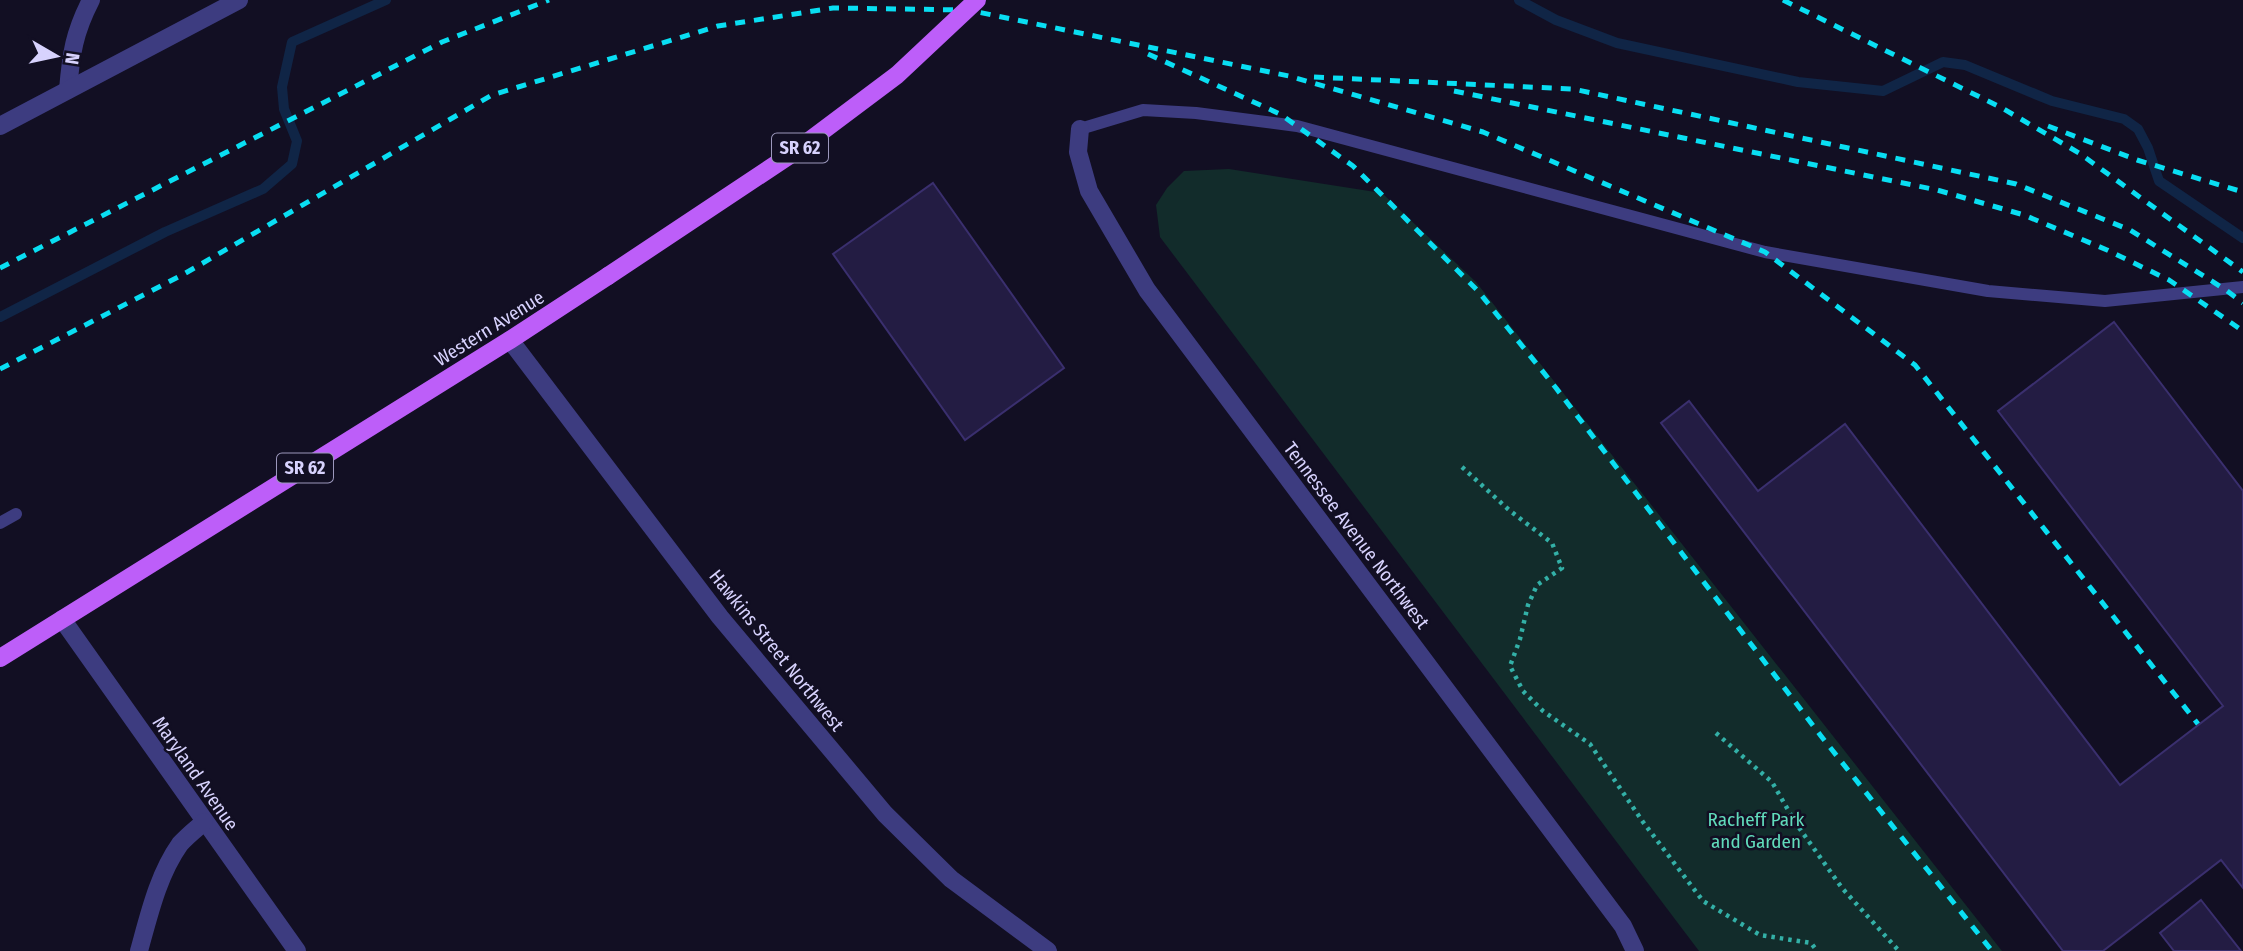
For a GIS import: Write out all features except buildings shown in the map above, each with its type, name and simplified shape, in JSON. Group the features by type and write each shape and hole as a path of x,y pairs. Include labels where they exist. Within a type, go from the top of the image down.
{"main road":[{"name":"Western Avenue","path":"0,657 510,340 793,153 897,75 977,0"}],"street":[{"path":"68,90 71,56 78,25 91,0"},
{"path":"0,126 239,0"},
{"name":"Tennessee Avenue Northwest","path":"1080,129 1078,152 1088,191 1147,289 1623,926 1635,951"},
{"name":"Hawkins Street Northwest","path":"510,340 720,617 885,814 951,879 1048,951"},
{"name":"Maryland Avenue","path":"62,619 297,951"},
{"path":"139,951 158,887 169,863 181,843 204,822"}],"lane":[{"path":"1080,129 1143,110 1196,113 1297,126 1765,252 1988,291 2105,302 2243,287"},
{"path":"0,523 16,513"}],"path":[{"path":"1462,467 1509,510 1552,543 1562,568 1537,585 1528,605 1510,666 1523,691 1543,711 1590,744 1643,822 1703,901 1760,935 1811,943 1817,951"},
{"path":"1716,733 1772,782 1795,822 1842,888 1899,951"}],"green space":[{"name":"Racheff Park and Garden","path":"1229,169 1382,193 1476,282 2002,951 1699,951 1160,237 1156,205 1167,188 1184,171"}],"waterway":[{"path":"0,317 165,232 263,189 292,164 297,141 284,109 282,87 292,42 386,0"},
{"path":"1519,0 1556,20 1617,43 1798,82 1883,91 1943,62 1965,65 2052,101 2124,119 2138,129 2148,148 2159,181 2243,238"}],"railway":[{"path":"0,268 442,42 549,0"},
{"path":"1783,0 2002,108 2079,153 2243,272"},
{"path":"0,369 184,274 492,95 718,26 833,8 968,10 1289,76 1483,132 1765,252 1915,365 2198,724"},
{"path":"1148,54 1280,114 1353,166 1478,291 1556,388 1821,736 1992,951"},
{"path":"1314,77 1573,89 2016,184 2130,230 2243,303"},
{"path":"1454,91 1937,190 2024,215 2169,280 2243,331"},
{"path":"2048,126 2137,160 2243,192"}]}
